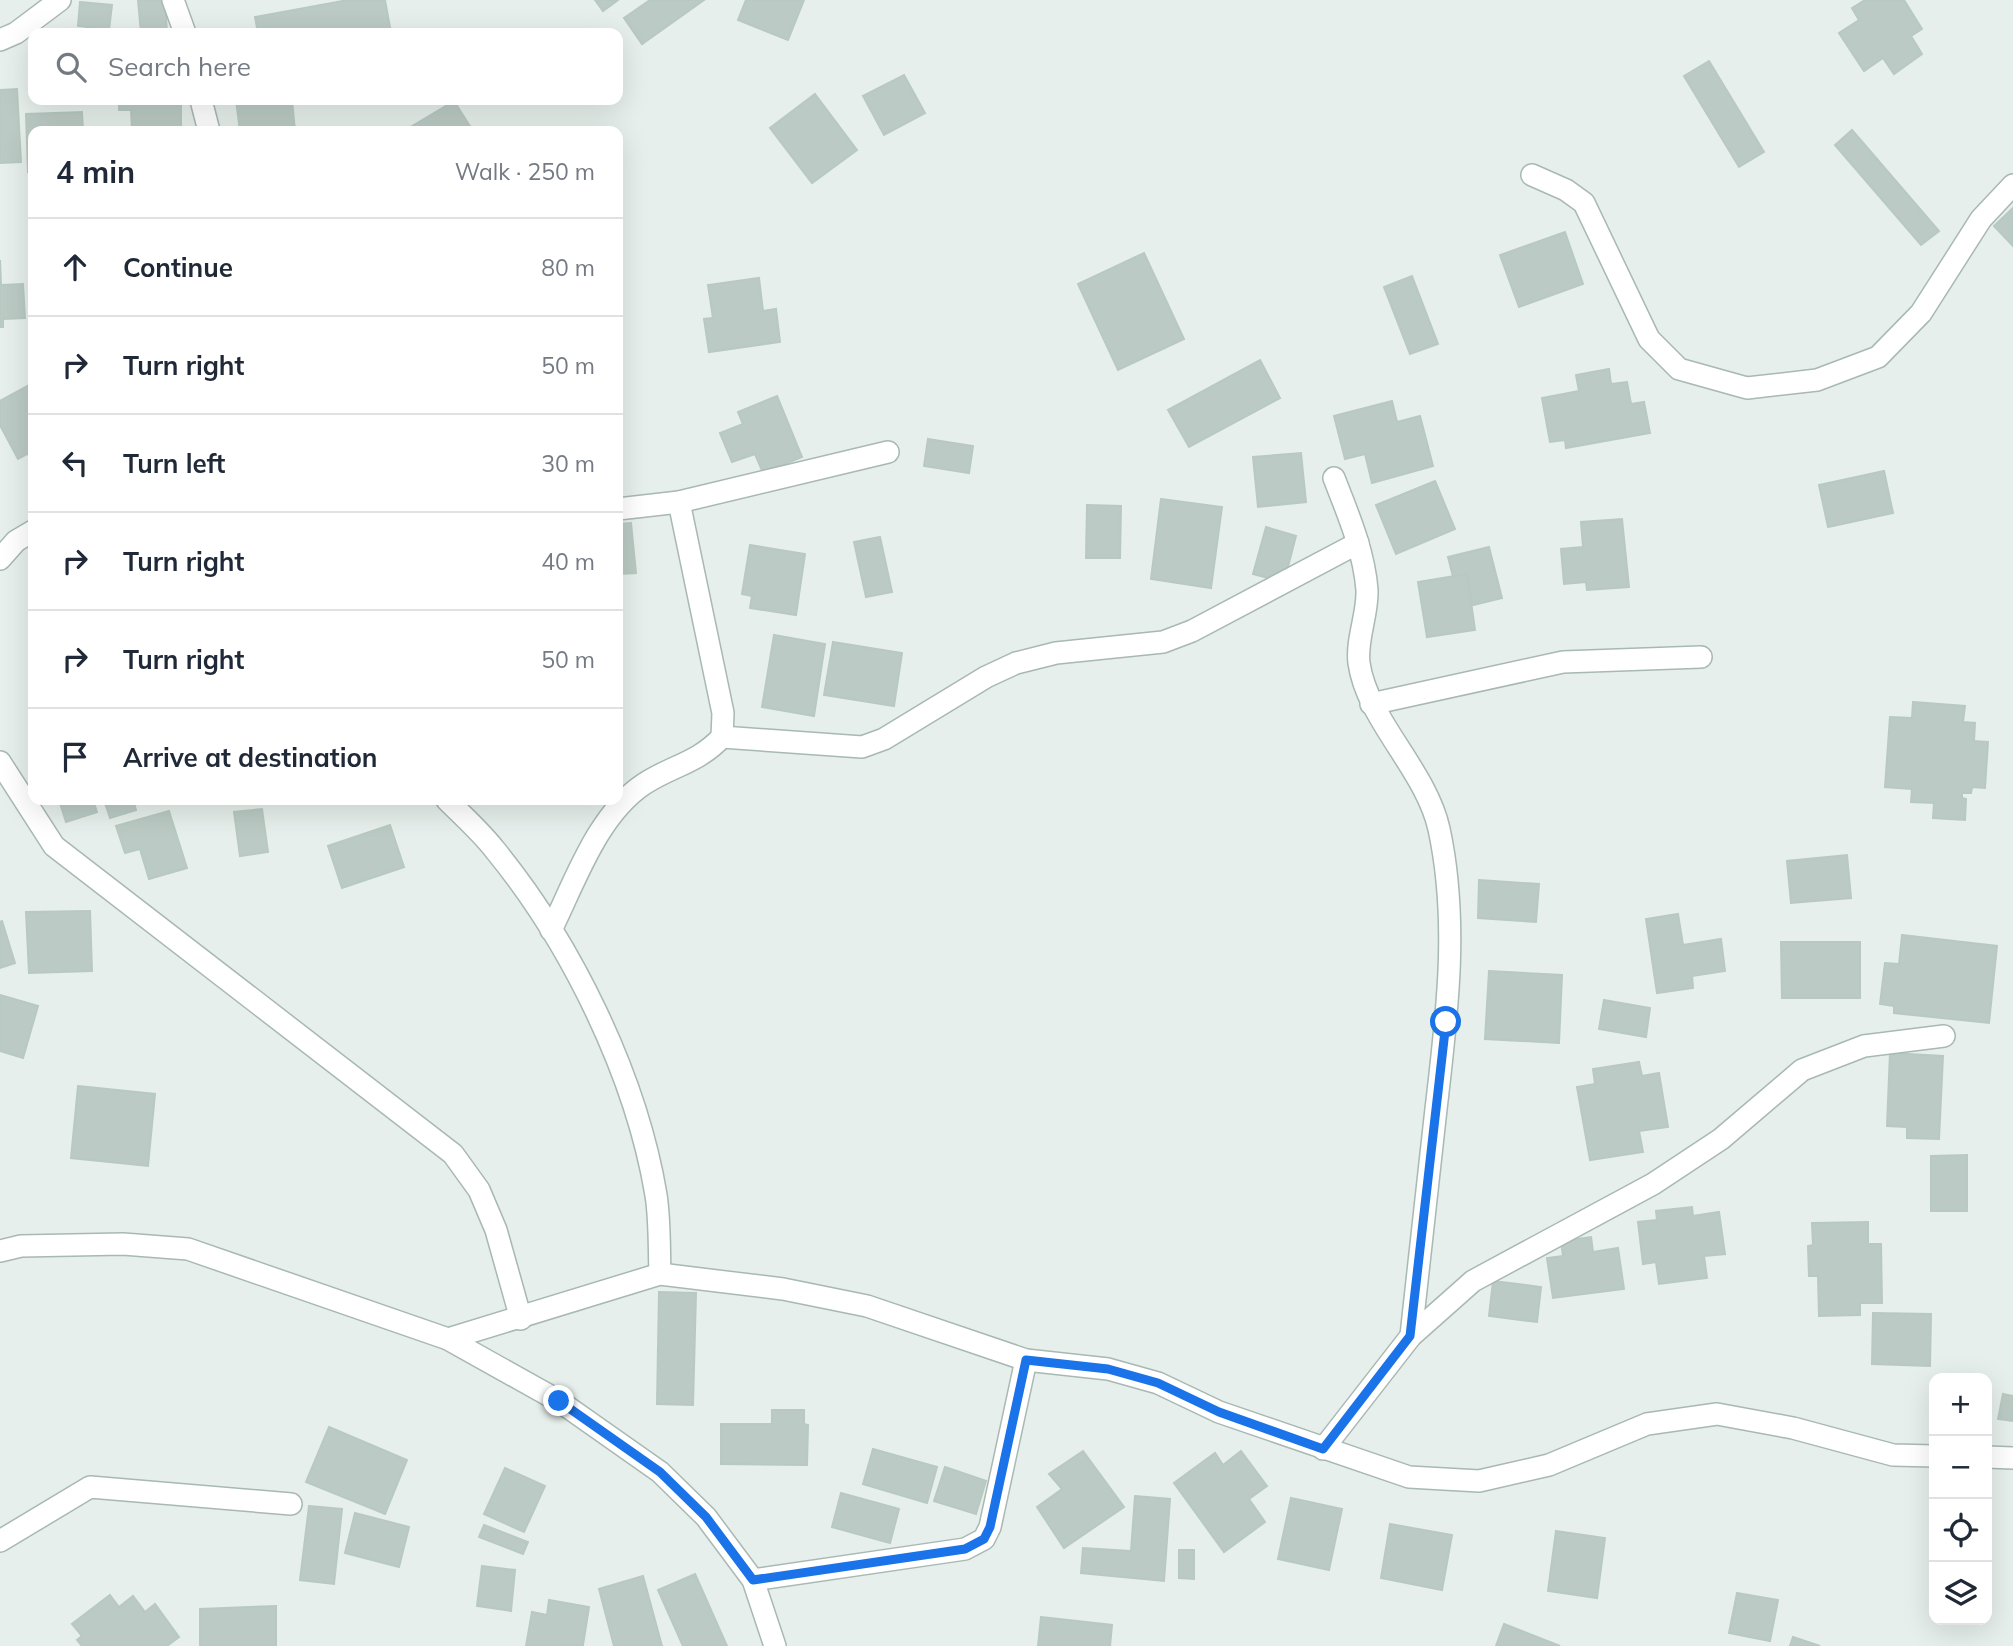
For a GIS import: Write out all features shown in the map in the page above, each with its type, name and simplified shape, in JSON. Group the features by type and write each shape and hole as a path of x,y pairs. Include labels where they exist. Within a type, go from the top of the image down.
{"street":[{"path":"0,40 16,33 60,0"},
{"path":"173,0 183,28"},
{"path":"202,105 208,126"},
{"path":"1532,174 1566,190 1584,203 1649,339 1679,369 1747,388 1817,380 1878,357 1921,313 1981,219 2013,185"},
{"path":"623,508 679,502 888,452"},
{"path":"1335,478 1358,543 1367,592 1359,662 1371,704 1388,726 1424,791 1438,827 1451,903 1446,1022 1410,1336"},
{"path":"623,804 642,785 706,754 722,737 723,713 679,502"},
{"path":"0,559 16,541 28,534"},
{"path":"722,737 862,747 884,739 986,677 1017,663 1056,653 1163,642 1192,631 1358,543"},
{"path":"1371,704 1563,662 1701,657"},
{"path":"0,762 54,846 453,1154 479,1190 496,1230 521,1319"},
{"path":"452,805 495,849 551,930 599,1019 636,1111 656,1196 660,1274"},
{"path":"551,930 594,844 622,805"},
{"path":"1323,1449 1410,1336 1474,1281 1653,1184 1721,1139 1802,1070 1864,1046 1944,1036"},
{"path":"0,1251 21,1246 123,1244 188,1249 448,1339 559,1401 660,1472 706,1517 753,1580 775,1646"},
{"path":"448,1339 521,1319 660,1274 783,1289 867,1306 1026,1360 1108,1369 1158,1383 1219,1412 1409,1478 1479,1481 1549,1465 1647,1424 1717,1414 1793,1428 1893,1455 1929,1456"},
{"path":"753,1580 965,1549 984,1539 990,1527 1026,1360"},
{"path":"1992,1457 2013,1458"},
{"path":"0,1541 90,1487 291,1504"}],"building":[{"path":"138,0 165,0 167,28 141,28"},
{"path":"348,0 385,0 390,28 257,28 255,17"},
{"path":"595,0 618,0 603,11"},
{"path":"650,0 704,0 642,44 624,18"},
{"path":"746,0 804,0 788,40 738,20"},
{"path":"1865,0 1904,0 1922,29 1911,36 1922,54 1894,74 1883,58 1864,71 1839,33 1859,20 1852,8"},
{"path":"80,2 112,5 109,28 78,26"},
{"path":"1709,61 1764,152 1739,167 1684,76"},
{"path":"904,75 925,113 884,135 863,96"},
{"path":"17,89 21,162 0,163 0,90"},
{"path":"815,94 857,150 812,183 770,128"},
{"path":"119,105 181,105 181,126 132,126 131,110 119,110"},
{"path":"237,105 292,105 295,126 239,126"},
{"path":"447,105 457,105 470,126 412,126"},
{"path":"82,112 83,126 28,126 28,172 26,114"},
{"path":"1852,130 1939,231 1921,245 1835,145"},
{"path":"2013,208 2013,246 1994,226"},
{"path":"1565,232 1583,284 1519,307 1500,255"},
{"path":"1144,253 1184,339 1118,370 1078,284"},
{"path":"0,260 1,285 23,284 25,318 3,319 3,327 0,327"},
{"path":"1412,276 1438,344 1410,354 1384,287"},
{"path":"759,278 763,311 776,309 780,342 709,352 704,319 713,318 708,285"},
{"path":"1260,360 1280,398 1189,447 1168,410"},
{"path":"1609,369 1611,384 1627,382 1631,404 1644,402 1650,433 1566,448 1565,440 1550,442 1542,398 1579,391 1576,375"},
{"path":"28,386 28,454 18,459 0,425 0,401"},
{"path":"777,396 802,457 763,473 755,454 732,462 720,433 743,424 738,412"},
{"path":"1392,401 1397,422 1420,416 1433,466 1372,483 1365,454 1345,459 1334,416"},
{"path":"928,439 973,446 969,473 924,466"},
{"path":"1301,453 1306,502 1258,507 1253,457"},
{"path":"1884,471 1893,513 1828,527 1819,485"},
{"path":"1435,481 1455,529 1396,554 1376,505"},
{"path":"1161,499 1222,507 1211,588 1151,579"},
{"path":"1087,505 1121,506 1120,558 1086,558"},
{"path":"1622,519 1629,587 1587,590 1586,582 1564,584 1561,549 1583,547 1581,522"},
{"path":"631,523 636,573 623,574 623,524"},
{"path":"1266,527 1296,536 1284,582 1253,574"},
{"path":"880,537 892,592 866,597 854,542"},
{"path":"750,545 805,554 796,615 750,608 752,596 742,594"},
{"path":"1489,547 1502,598 1461,608 1448,557"},
{"path":"1467,574 1475,630 1427,637 1418,582"},
{"path":"774,635 825,644 814,716 762,707"},
{"path":"833,642 902,653 894,706 824,695"},
{"path":"1913,702 1965,706 1963,722 1975,723 1974,741 1988,742 1985,788 1972,787 1971,793 1962,793 1962,798 1966,799 1965,820 1933,818 1934,803 1911,802 1912,789 1885,787 1890,717 1912,718"},
{"path":"61,805 95,805 97,812 66,822"},
{"path":"106,805 134,805 136,810 110,818"},
{"path":"262,809 268,852 240,856 234,812"},
{"path":"169,811 187,868 149,879 140,849 125,853 116,826"},
{"path":"390,825 404,867 342,888 328,846"},
{"path":"1847,855 1851,898 1791,903 1787,861"},
{"path":"1479,880 1539,884 1536,922 1478,918"},
{"path":"90,911 92,971 29,973 26,912"},
{"path":"1678,914 1683,945 1721,939 1725,971 1692,976 1693,988 1657,993 1646,919"},
{"path":"2,921 15,963 0,968 0,922"},
{"path":"1902,935 1997,946 1989,1023 1894,1013 1894,1006 1880,1004 1885,963 1899,964"},
{"path":"1781,942 1860,942 1860,998 1782,998"},
{"path":"1489,971 1562,975 1559,1043 1485,1039"},
{"path":"0,995 38,1006 23,1058 0,1051"},
{"path":"1604,1000 1650,1008 1646,1037 1599,1029"},
{"path":"1890,1053 1943,1056 1939,1139 1907,1138 1907,1127 1887,1126"},
{"path":"1639,1062 1642,1076 1659,1073 1668,1127 1639,1131 1643,1152 1590,1160 1577,1087 1595,1084 1593,1069"},
{"path":"78,1086 155,1094 148,1166 71,1158"},
{"path":"1967,1155 1967,1211 1931,1211 1931,1156"},
{"path":"1692,1207 1693,1216 1719,1212 1725,1254 1704,1256 1707,1278 1659,1284 1656,1262 1643,1264 1638,1222 1657,1220 1656,1211"},
{"path":"1868,1222 1868,1244 1881,1244 1882,1303 1860,1303 1860,1315 1819,1316 1818,1276 1809,1276 1808,1246 1813,1245 1812,1223"},
{"path":"1591,1237 1593,1252 1618,1248 1624,1289 1553,1298 1547,1258 1563,1256 1561,1241"},
{"path":"1493,1281 1541,1287 1537,1322 1489,1316"},
{"path":"659,1292 696,1293 693,1405 657,1404"},
{"path":"1873,1313 1931,1314 1930,1366 1872,1364"},
{"path":"2003,1394 2013,1396 2013,1421 1998,1419"},
{"path":"772,1410 804,1410 804,1424 808,1425 807,1465 721,1464 721,1424 772,1424"},
{"path":"329,1427 407,1460 385,1514 306,1482"},
{"path":"873,1449 937,1467 927,1503 863,1484"},
{"path":"1083,1451 1124,1507 1064,1548 1037,1507 1062,1489 1049,1474"},
{"path":"1241,1451 1267,1486 1249,1499 1265,1522 1224,1552 1174,1483 1215,1453 1223,1465"},
{"path":"945,1467 986,1481 976,1514 934,1501"},
{"path":"505,1468 545,1486 524,1532 484,1514"},
{"path":"841,1493 899,1509 890,1543 832,1527"},
{"path":"1135,1496 1170,1499 1164,1581 1081,1573 1083,1548 1131,1551"},
{"path":"1291,1498 1342,1509 1329,1570 1278,1559"},
{"path":"309,1506 342,1509 334,1584 300,1580"},
{"path":"355,1513 409,1527 399,1567 345,1553"},
{"path":"1390,1524 1452,1535 1442,1590 1381,1578"},
{"path":"484,1525 528,1542 523,1554 479,1537"},
{"path":"1556,1531 1605,1538 1597,1598 1548,1591"},
{"path":"1179,1550 1194,1550 1194,1579 1179,1578"},
{"path":"482,1566 515,1570 511,1611 477,1606"},
{"path":"695,1574 727,1646 683,1646 658,1590"},
{"path":"643,1576 662,1646 614,1646 599,1589"},
{"path":"1737,1593 1778,1600 1770,1641 1729,1633"},
{"path":"110,1595 119,1607 133,1596 145,1612 155,1604 179,1637 167,1646 82,1646 77,1640 82,1636 72,1624"},
{"path":"549,1600 589,1607 583,1645 526,1646 532,1612 547,1615"},
{"path":"276,1606 276,1646 200,1646 200,1609"},
{"path":"1041,1617 1112,1625 1110,1646 1038,1646"},
{"path":"1504,1624 1560,1646 1496,1646"},
{"path":"1793,1637 1820,1646 1790,1646"}],"route":[{"path":"559,1401 660,1472 706,1517 753,1580 865,1566 965,1549 984,1539 990,1527 1026,1360 1108,1369 1158,1383 1219,1412 1323,1449 1410,1336 1446,1022"}]}
